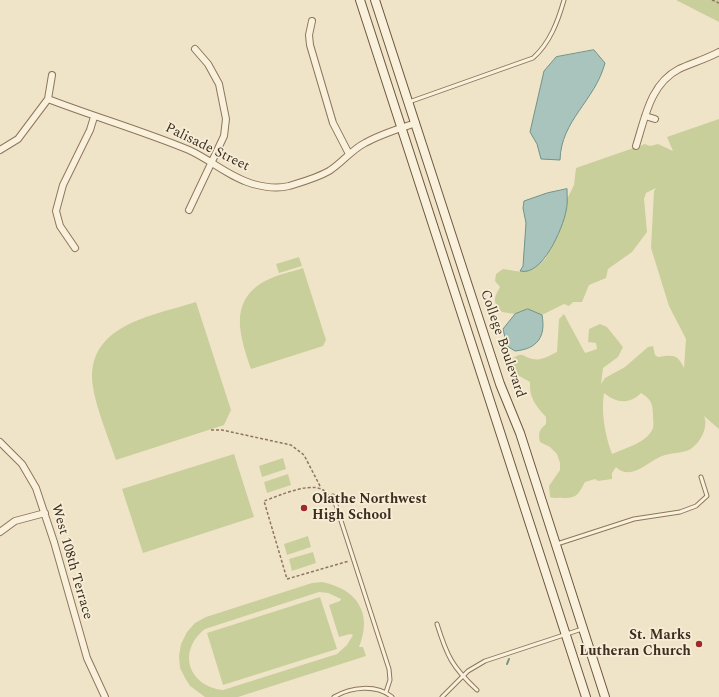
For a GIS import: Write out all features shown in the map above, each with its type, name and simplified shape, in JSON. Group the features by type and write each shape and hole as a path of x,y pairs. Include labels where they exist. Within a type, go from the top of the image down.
{"main road":[{"name":"College Boulevard","path":"360,0 403,128 586,697"},
{"name":"College Boulevard","path":"375,0 500,384 520,433 605,697"}],"street":[{"path":"312,21 309,36 310,46 333,123 349,154"},
{"path":"190,210 224,136 226,119 219,84 208,64 196,48"},
{"path":"636,146 654,92 665,79 678,70 719,52"},
{"path":"0,150 18,139 48,99 52,75"},
{"name":"Palisade Street","path":"48,99 147,133 191,151 232,176 253,184 269,187 287,186 316,177 330,170 363,143 382,134 416,123"},
{"path":"74,248 60,226 56,211 63,185 90,130 94,116"},
{"path":"645,116 655,119"},
{"name":"West 108th Terrace","path":"0,442 16,457 29,474 36,488 45,513 87,658 105,697"},
{"path":"0,532 15,521 45,513"}],"lane":[{"path":"409,102 534,58 543,49 556,26 564,0"},
{"path":"556,544 634,519 680,512 696,506 707,496 701,478"},
{"path":"333,496 389,669 390,680 386,692"},
{"path":"437,624 447,653 462,676 477,690"},
{"path":"442,697 462,676 485,661 496,656 583,629"},
{"path":"334,697 355,689 367,688 386,692 392,697"}],"path":[{"path":"712,0 719,3"},
{"path":"211,430 222,430 291,445 304,455 321,488"},
{"path":"329,497 326,491 321,488 309,487 264,501 287,579 349,561"}],"green space":[{"path":"676,0 719,0 719,22"},
{"path":"719,119 719,429 704,416 705,425 700,440 689,450 662,456 633,471 621,471 616,467 612,473 612,479 598,481 595,479 585,482 575,496 568,498 550,497 549,486 560,470 560,463 557,454 550,447 540,442 539,436 542,428 546,424 546,417 532,397 530,382 514,373 510,368 510,360 518,355 523,355 533,359 540,359 557,352 559,319 564,314 585,353 597,349 596,343 588,342 589,329 600,324 607,327 623,347 618,357 603,368 601,384 605,378 625,367 648,347 653,346 655,355 658,357 674,356 679,360 684,368 686,339 669,306 651,248 654,191 656,188 646,193 644,199 647,232 632,252 608,269 606,278 589,285 582,302 573,302 569,306 564,304 542,315 528,309 515,314 502,312 495,303 495,297 500,287 495,281 496,274 503,269 522,272 531,270 545,259 556,239 566,211 567,199 574,185 576,168 645,144 650,146 658,144 673,151 667,137","holes":["604,393 618,401 627,401 641,393 649,400 652,405 653,412 653,428 646,438 612,454 607,439 603,416"]},
{"path":"299,257 302,266 279,273 276,264"},
{"path":"303,268 326,340 323,346 251,369 241,333 241,310 245,299 253,290 265,281"},
{"path":"196,302 231,410 224,425 116,460 100,414 93,387 93,366 99,350 110,337 125,326 160,312"},
{"path":"234,454 254,517 143,553 122,489"},
{"path":"283,458 286,469 262,477 259,466"},
{"path":"288,474 291,485 267,493 264,482"},
{"path":"308,536 311,547 287,555 284,544"},
{"path":"313,552 316,563 292,571 289,559"},
{"path":"322,582 334,585 345,590 359,604 363,613 364,623 363,635 359,647 363,647 366,656 238,697 205,697 190,686 180,668 179,656 181,644 187,632 195,623 206,617 312,583","holes":["319,592 328,593 341,599 340,601 329,605 339,637 350,634 353,635 347,645 337,654 223,690 211,687 201,682 195,675 190,666 189,657 191,647 196,638 205,629"]},
{"path":"320,597 337,649 223,685 207,633"}],"water":[{"path":"594,50 605,63 594,89 566,133 560,160 541,159 537,144 530,132 544,71 556,57"},
{"path":"567,189 567,206 564,219 550,250 536,267 528,271 520,271 523,266 526,223 523,208 524,201 547,193"},
{"path":"528,309 542,315 543,329 539,340 535,344 523,350 515,351 507,346 503,329 515,314"}],"waterway":[{"path":"507,664 509,659"}],"place":[{"name":"Olathe Northwest High School","path":"304,508"},
{"name":"St. Marks Lutheran Church","path":"699,644"}]}
